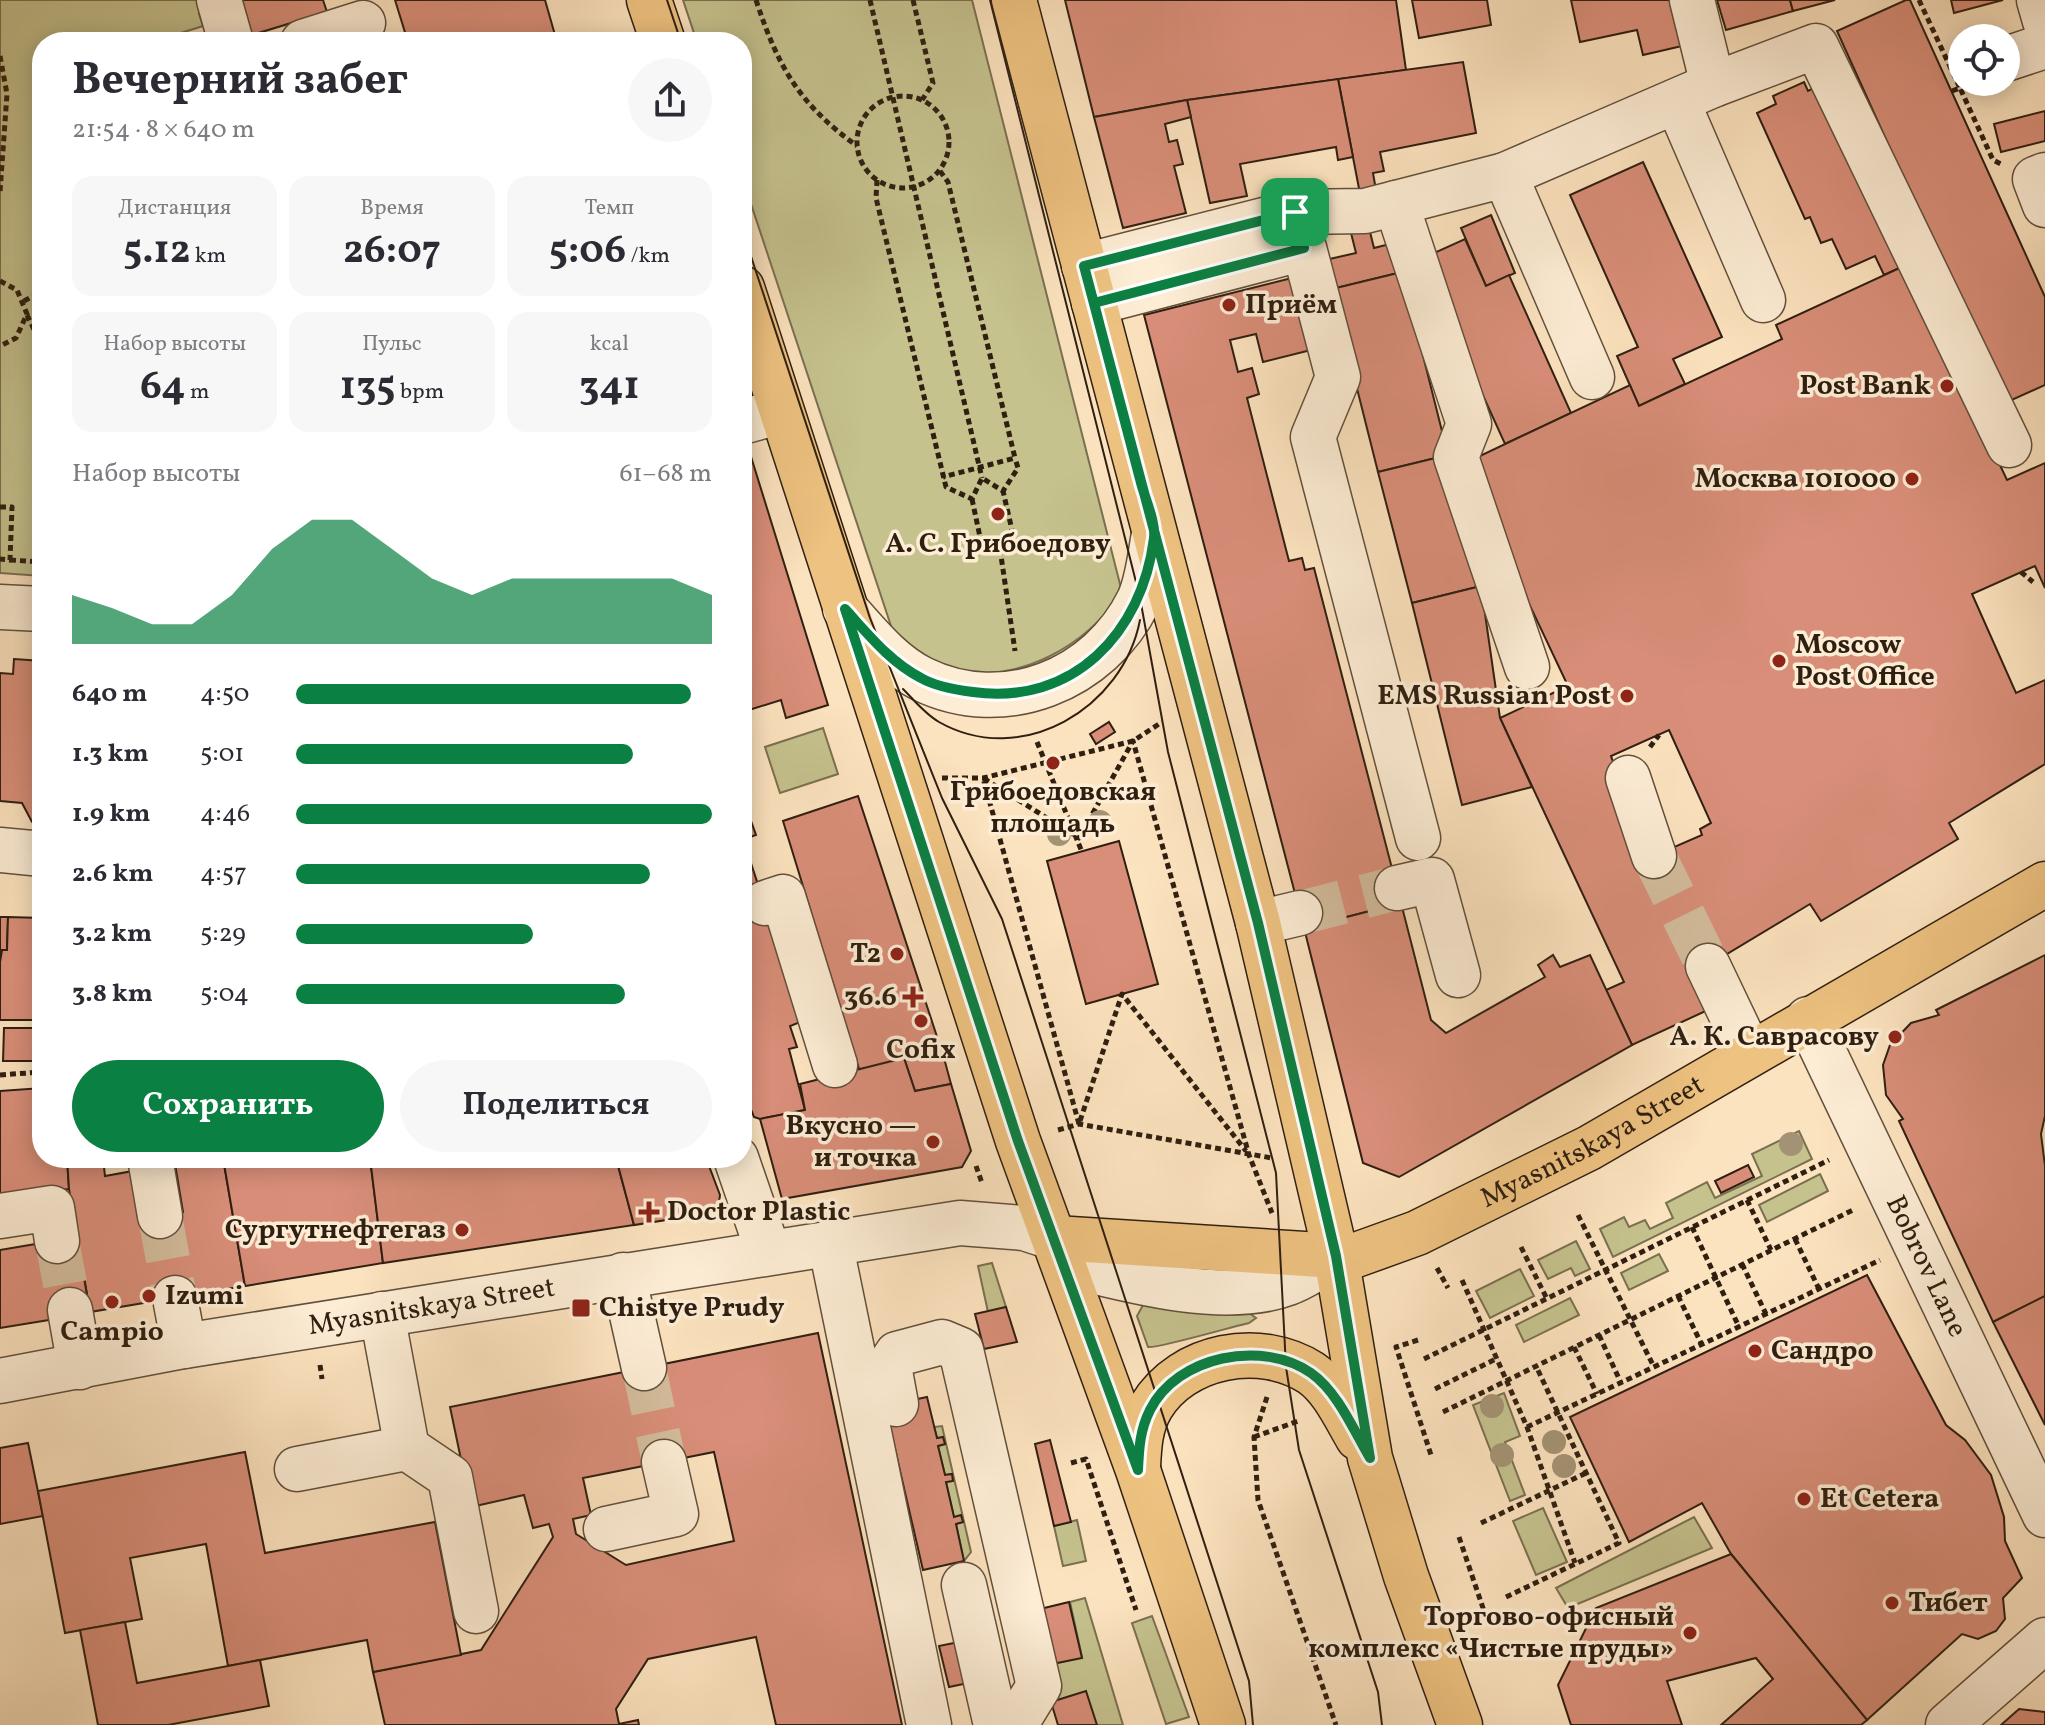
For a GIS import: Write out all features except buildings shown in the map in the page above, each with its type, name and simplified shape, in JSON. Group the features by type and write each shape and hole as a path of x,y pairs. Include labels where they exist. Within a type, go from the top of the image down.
{"main road":[{"path":"649,0 660,32"},
{"path":"1014,0 1258,923 1336,1256 1370,1458 1406,1576 1460,1725"},
{"path":"752,352 762,416 845,609 1018,1141 1138,1470 1223,1725"},
{"name":"Myasnitskaya Street","path":"1059,1251 1356,1255 1430,1227 1589,1148 2045,884"},
{"path":"1138,1470 1140,1434 1151,1407 1166,1390 1185,1373 1211,1361 1240,1355 1279,1360 1313,1375 1334,1398 1370,1458"}],"street":[{"path":"219,0 228,32"},
{"path":"1692,0 1695,93 1763,300"},
{"path":"2039,0 2045,21"},
{"path":"332,32 362,22"},
{"path":"1089,285 1505,175 1695,93 1816,46 2009,445"},
{"path":"2020,54 2045,46"},
{"path":"1505,175 1592,377"},
{"path":"1396,203 1469,424 1456,457 1527,667"},
{"path":"1299,230 1338,377 1313,437 1418,838"},
{"path":"845,609 885,653 922,679 992,695 1052,685 1082,669 1119,632 1140,598 1154,534"},
{"path":"0,607 32,609"},
{"path":"1628,778 1654,856"},
{"path":"0,850 32,853"},
{"path":"1397,888 1432,880 1458,975"},
{"path":"765,903 783,897 835,1065"},
{"path":"1258,923 1300,913"},
{"path":"1708,966 1750,1054"},
{"name":"Bobrov Lane","path":"1808,1019 2044,1508"},
{"path":"152,1168 160,1216"},
{"path":"739,1168 768,1251"},
{"path":"0,1216 52,1208 57,1241"},
{"name":"Myasnitskaya Street","path":"0,1381 184,1346 768,1251 960,1223 1024,1228 1059,1251"},
{"path":"830,1242 929,1725"},
{"path":"623,1275 644,1368"},
{"path":"175,1298 184,1346"},
{"path":"70,1310 80,1367"},
{"path":"382,1314 407,1448"},
{"path":"896,1404 889,1366 897,1354 942,1342 961,1350 975,1578 1039,1686 1010,1723"},
{"path":"297,1469 407,1448 450,1477 476,1611"},
{"path":"606,1529 676,1514 664,1462"},
{"path":"1948,1725 2045,1640"}],"path":[{"path":"756,0 771,46 795,89 824,122 857,146"},
{"path":"870,0 980,468 982,478 972,499 980,537 1000,549"},
{"path":"913,0 933,83 922,100"},
{"path":"1919,0 1948,63"},
{"path":"0,56 7,94 0,192"},
{"path":"1964,96 1993,160 2042,186"},
{"path":"891,98 922,100 936,110 948,131 949,148 940,171 912,187 894,187 877,180 861,161 857,146 863,119 875,106 891,98"},
{"path":"940,171 948,182 1018,468 1003,491"},
{"path":"877,180 876,198 943,477 946,487 972,499"},
{"path":"0,281 17,290 32,325"},
{"path":"24,301 32,297"},
{"path":"0,346 16,338 27,314"},
{"path":"943,477 1015,458"},
{"path":"982,478 1003,491 1012,530 1000,549 1018,666"},
{"path":"0,507 12,507 10,560"},
{"path":"0,559 32,561"},
{"path":"2021,572 2033,582"},
{"path":"928,778 983,778 1133,741 1166,719"},
{"path":"1079,838 1133,741"},
{"path":"1133,741 1249,1155 1278,1226"},
{"path":"1037,742 1079,838 1082,852"},
{"path":"983,778 1079,838"},
{"path":"983,778 1079,1124"},
{"path":"1079,1124 1122,994 1249,1155"},
{"path":"0,1075 32,1073"},
{"path":"1055,1130 1079,1124 1281,1159"},
{"path":"1424,1359 1841,1154"},
{"path":"976,1166 982,1183"},
{"path":"1747,1200 1771,1250"},
{"path":"1443,1412 1864,1205"},
{"path":"1578,1215 1654,1367"},
{"path":"1692,1227 1739,1327"},
{"path":"1795,1239 1819,1289"},
{"path":"1521,1247 1547,1299"},
{"path":"1527,1427 1888,1256"},
{"path":"1742,1264 1766,1314"},
{"path":"1462,1280 1527,1427 1575,1563"},
{"path":"1678,1296 1702,1345"},
{"path":"1599,1335 1621,1383"},
{"path":"1418,1340 1396,1347 1432,1458"},
{"path":"1574,1347 1597,1394"},
{"path":"1435,1389 1498,1358"},
{"path":"1506,1597 1619,1543 1536,1366"},
{"path":"1268,1394 1254,1437 1258,1500 1336,1725"},
{"path":"1254,1437 1313,1416"},
{"path":"1071,1463 1086,1459 1136,1610"},
{"path":"1481,1523 1586,1473"},
{"path":"1459,1537 1485,1614"}],"shaded area":[{"path":"0,0 201,0 199,14 203,26 184,32 32,32 32,575 0,573"},
{"path":"683,0 972,0 1122,592 1090,629 1070,644 1026,666 978,673 939,666 897,644 752,207 752,32 694,32"},
{"path":"823,728 838,774 780,793 765,747"},
{"path":"1799,1131 1812,1159 1613,1257 1600,1229 1624,1217 1629,1227 1645,1220 1650,1229 1673,1218 1666,1203 1707,1182 1715,1198 1762,1176 1752,1154"},
{"path":"1820,1174 1828,1191 1767,1222 1759,1205"},
{"path":"1576,1241 1590,1269 1575,1276 1571,1268 1548,1279 1538,1260"},
{"path":"1659,1254 1668,1271 1629,1290 1621,1273"},
{"path":"992,1263 1006,1307 988,1312 978,1266"},
{"path":"1520,1269 1534,1296 1490,1318 1476,1291"},
{"path":"1570,1298 1579,1315 1524,1342 1516,1325"},
{"path":"1143,1305 1246,1311 1256,1318 1249,1323 1148,1347 1137,1316"},
{"path":"1504,1393 1520,1436 1505,1442 1525,1495 1510,1501 1473,1405"},
{"path":"942,1426 971,1552 964,1561 956,1524 963,1522 954,1517 946,1482 953,1481 952,1474 945,1475 938,1446 945,1444 937,1438 934,1427"},
{"path":"1543,1508 1567,1562 1536,1575 1513,1521"},
{"path":"1694,1517 1712,1548 1568,1608 1556,1588"},
{"path":"1077,1520 1086,1561 1063,1566 1054,1526"},
{"path":"1085,1598 1123,1725 1063,1725 1049,1665 1082,1657 1070,1602"},
{"path":"1152,1616 1189,1717 1166,1724 1132,1623"}],"tunnel":[{"path":"1654,856 1708,966"},
{"path":"1300,913 1397,888"},
{"path":"160,1216 175,1298"},
{"path":"57,1241 70,1310"},
{"path":"644,1368 664,1462"}],"tram line":[{"path":"667,0 678,32"},
{"path":"990,0 1140,598 1168,752 1276,1173 1286,1367 1299,1450 1378,1692 1382,1725"},
{"path":"752,259 870,618 942,798 1002,919 1249,1681 1253,1725"},
{"path":"903,689 934,719 971,735 1003,738 1035,734 1064,722 1091,703 1113,680 1130,652 1140,620"}],"place":[{"name":"Приём","path":"1229,305"},
{"name":"Post Bank","path":"1947,386"},
{"name":"Москва 101000","path":"1912,479"},
{"name":"А. С. Грибоедову","path":"998,514"},
{"name":"Moscow Post Office","path":"1779,661"},
{"name":"EMS Russian Post","path":"1627,696"},
{"name":"Грибоедовская площадь","path":"1053,763"},
{"name":"T2","path":"897,954"},
{"name":"36.6","path":"913,997"},
{"name":"Cofix","path":"921,1021"},
{"name":"А. К. Саврасову","path":"1895,1037"},
{"name":"Вкусно — и точка","path":"933,1142"},
{"name":"Doctor Plastic","path":"649,1212"},
{"name":"Сургутнефтегаз","path":"462,1230"},
{"name":"Izumi","path":"149,1296"},
{"name":"Campio","path":"112,1302"},
{"name":"Chistye Prudy","path":"581,1308"},
{"name":"Сандро","path":"1755,1351"},
{"name":"Et Cetera","path":"1804,1499"},
{"name":"Тибет","path":"1892,1603"},
{"name":"Торгово-офисный комплекс «Чистые пруды»","path":"1690,1633"}],"route":[{"path":"1295,212 1084,266 1154,534 1258,923 1336,1256 1370,1458 1334,1398 1313,1375 1299,1366 1279,1360 1240,1355 1211,1361 1185,1373 1166,1390 1151,1407 1140,1434 1138,1470 1018,1141 845,609 896,661 922,679 963,691 992,695 1052,685 1082,669 1102,652 1140,598 1154,534 1094,303 1304,248 1295,212"}]}
